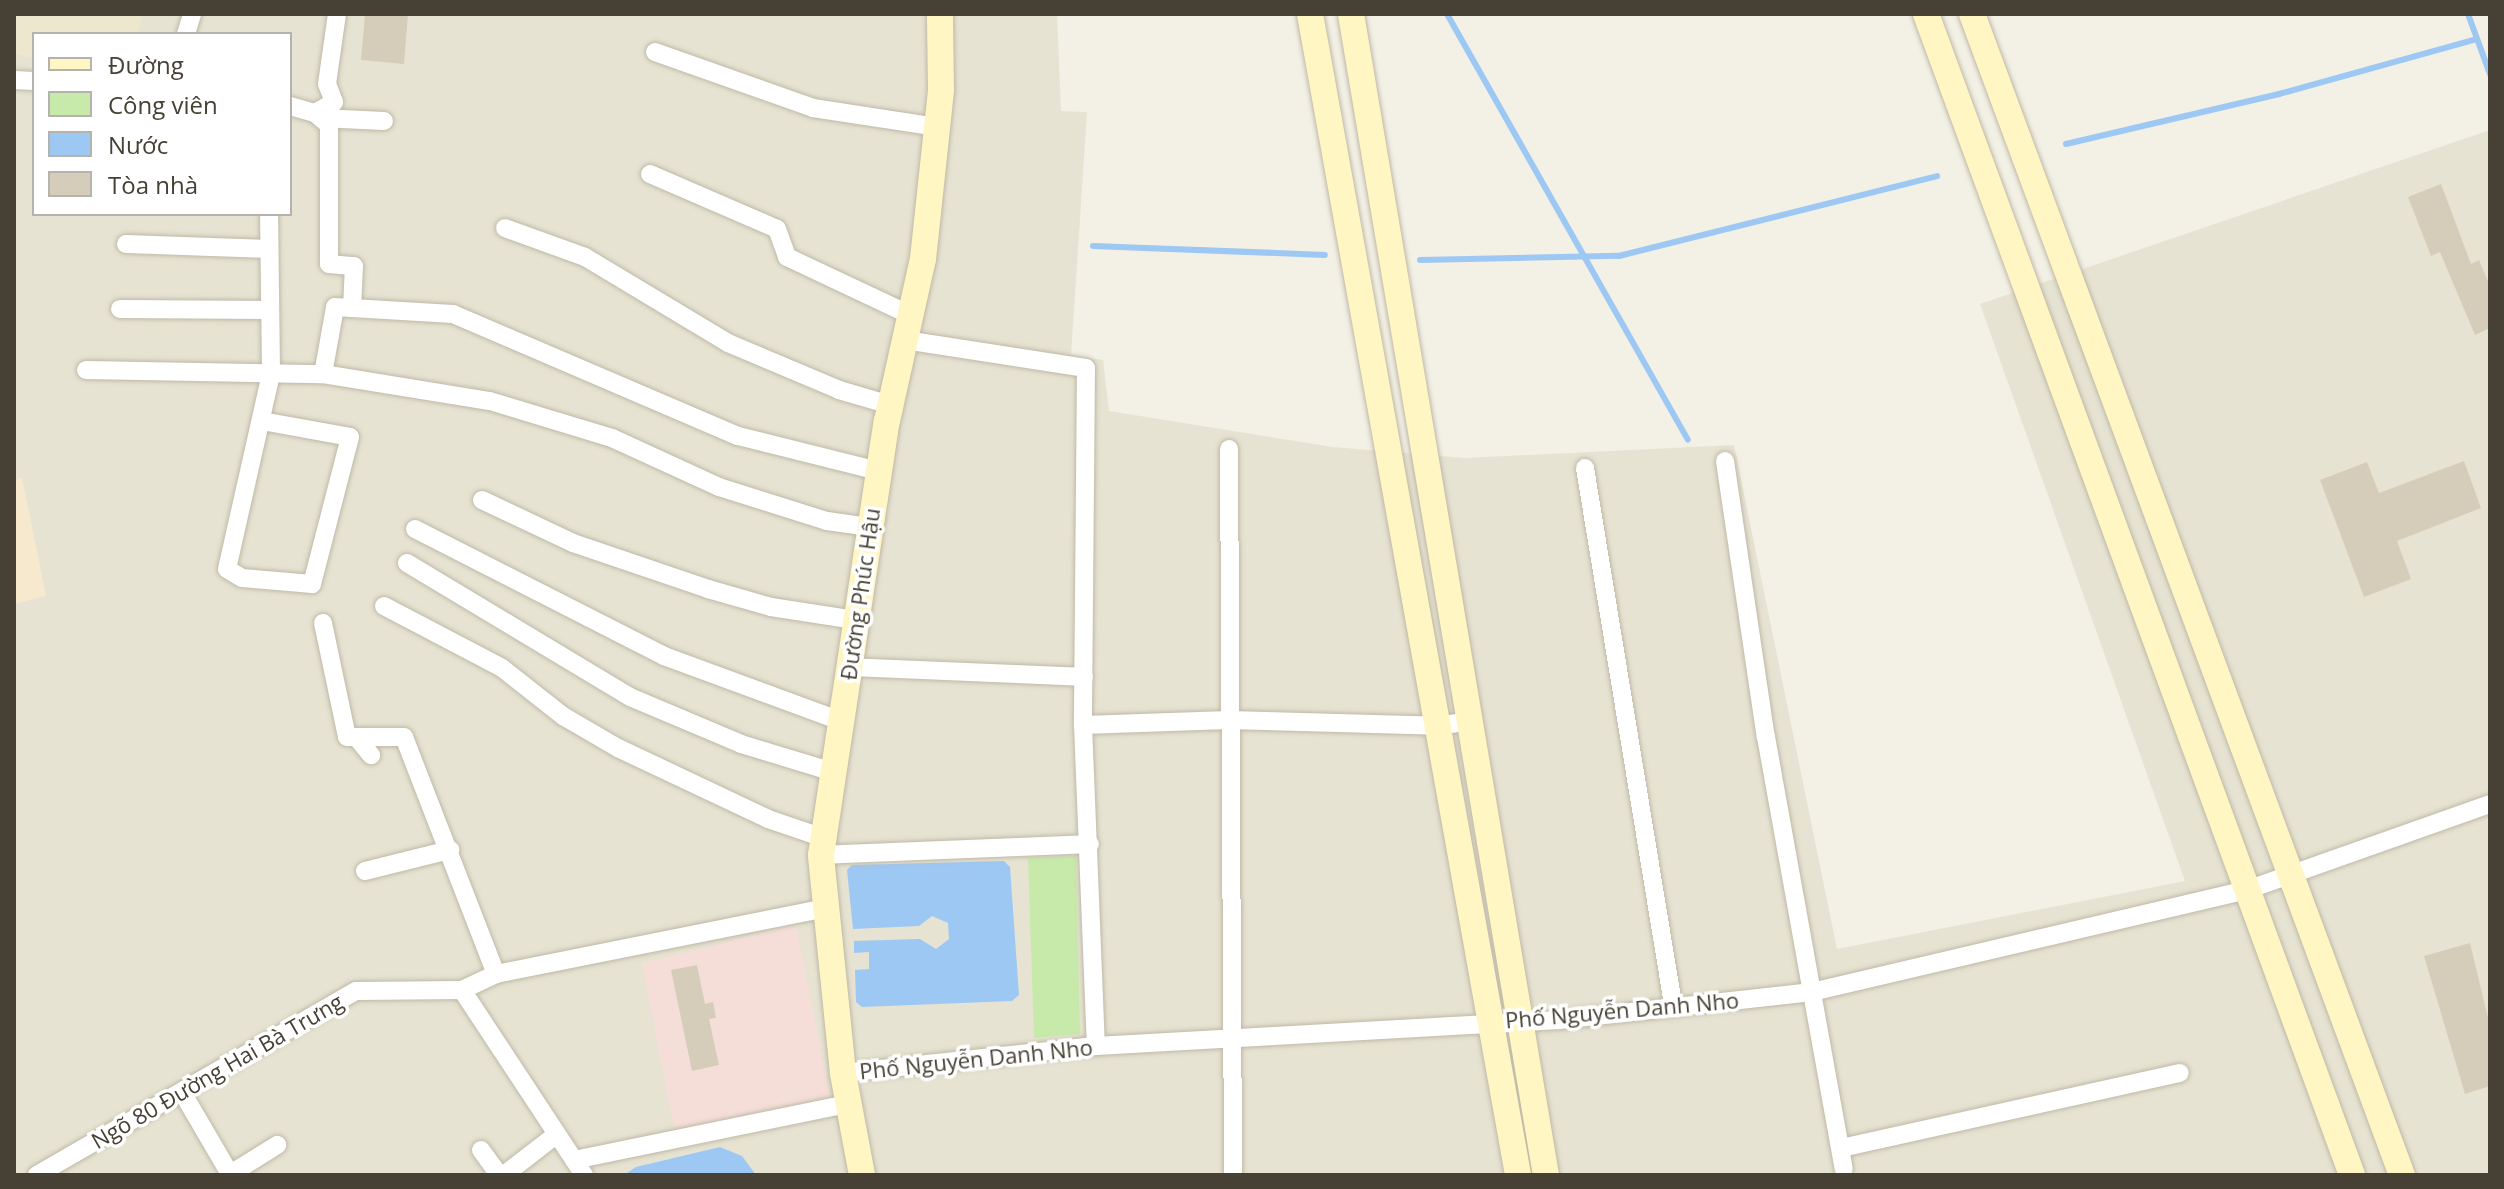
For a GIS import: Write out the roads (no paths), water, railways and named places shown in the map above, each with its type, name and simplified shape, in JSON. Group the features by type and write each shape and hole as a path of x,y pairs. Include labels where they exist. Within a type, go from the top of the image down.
{"street":[{"path":"318,115 334,102 327,84 337,14"},
{"name":"Đường Phúc Hậu","path":"862,1175 843,1073 825,908 822,846 878,471 923,259 937,127 940,14"},
{"path":"1310,14 1518,1175"},
{"path":"1351,14 1546,1175"},
{"path":"1926,14 2352,1175"},
{"path":"1972,14 2402,1175"},
{"path":"655,52 813,108 937,127"},
{"path":"292,107 318,115 384,121"},
{"path":"318,115 329,125 329,264 354,266 352,308"},
{"path":"650,174 777,229 787,257 908,327 1086,368 1083,725 1096,1046"},
{"path":"262,421 350,437 312,584 242,578 227,569 271,373 269,216"},
{"path":"505,228 585,257 728,343 839,390 890,405"},
{"path":"2016,259 2057,242"},
{"path":"126,244 269,249"},
{"path":"323,374 335,307 466,317 665,409 738,436 878,471"},
{"path":"120,309 270,310"},
{"path":"86,370 323,374 490,401 612,438 681,474 719,487 827,521 869,527"},
{"path":"1229,449 1228,1042 1233,1175"},
{"path":"1725,461 1766,737 1844,1169"},
{"path":"1390,469 1425,464"},
{"path":"1585,468 1673,1004"},
{"path":"482,500 573,543 708,589 771,607 855,620"},
{"path":"415,529 664,656 841,721"},
{"path":"407,563 630,697 741,744 833,772"},
{"path":"384,606 502,668 563,716 618,748 822,846 1090,844"},
{"path":"323,623 347,737 403,735 496,974"},
{"path":"849,667 1084,677"},
{"path":"1083,725 1229,720 1438,726 1469,721"},
{"path":"358,739 371,755"},
{"name":"Phố Nguyễn Danh Nho","path":"843,1073 1096,1046 1228,1042 1522,1021 1812,992 2247,890 2490,804"},
{"path":"365,871 450,850"},
{"name":"Ngõ 80 Đường Hai Bà Trưng","path":"37,1175 356,991 462,990 496,974 825,908"},
{"path":"462,990 579,1168 848,1104"},
{"path":"1841,1148 2180,1073"},
{"path":"182,1092 230,1175 277,1145"},
{"path":"481,1150 502,1175 556,1135"}],"water":[{"path":"1004,861 1010,867 1019,995 1012,1001 862,1007 856,1002 855,970 869,969 869,952 854,953 854,941 920,939 936,949 949,939 948,923 932,916 919,926 853,929 847,870 852,865"},
{"path":"720,1147 742,1156 756,1175 624,1175 636,1167"}],"waterway":[{"path":"1447,14 1688,440"},
{"path":"2468,14 2490,74"},
{"path":"2066,144 2279,94 2477,39"},
{"path":"1420,260 1619,256 1937,176"},
{"path":"1093,246 1325,255"}]}
